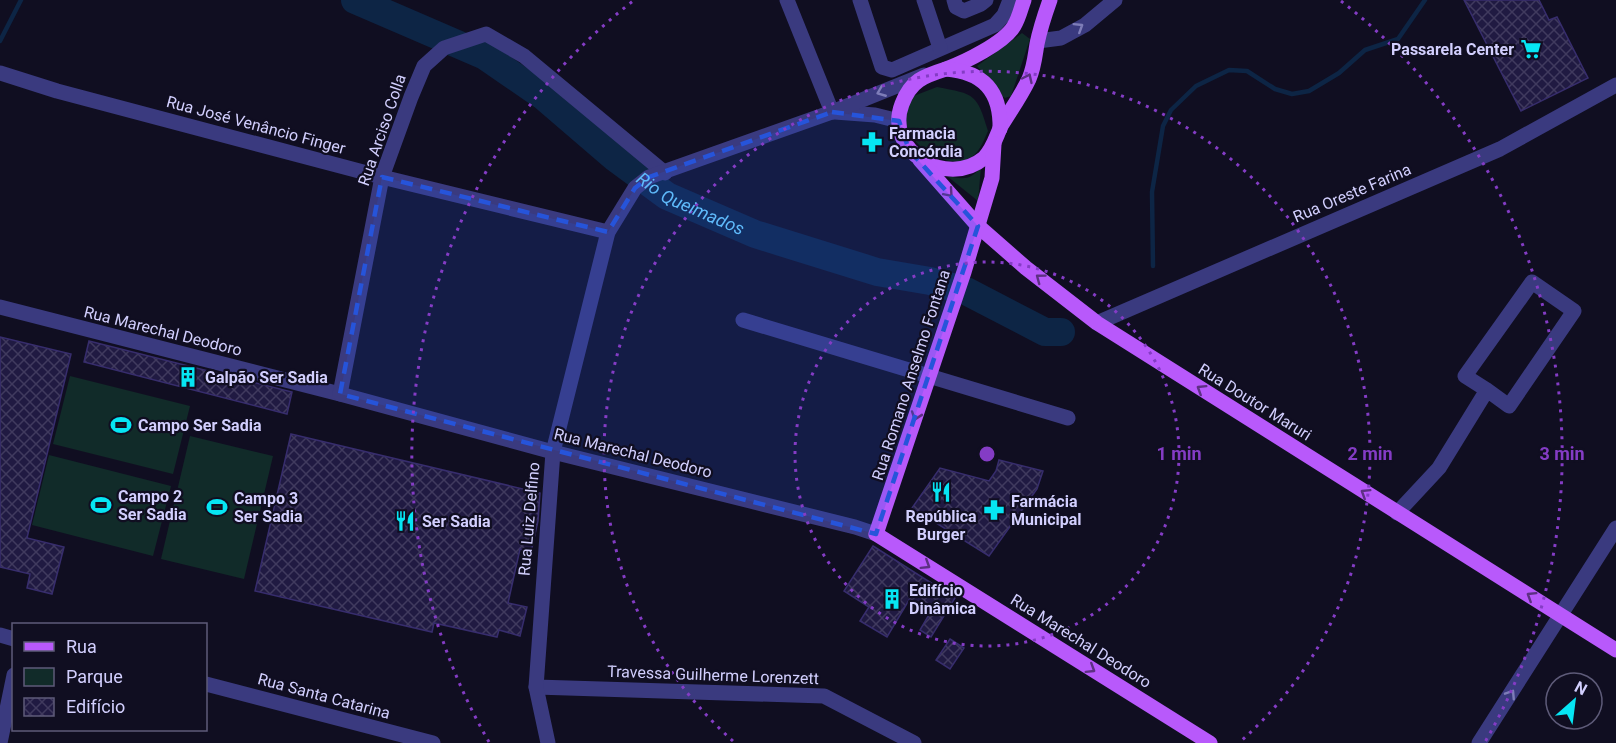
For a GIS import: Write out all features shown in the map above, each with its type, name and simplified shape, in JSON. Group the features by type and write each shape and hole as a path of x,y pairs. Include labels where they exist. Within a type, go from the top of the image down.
{"main road":[{"path":"946,69 1000,40 1014,26 1024,0"},
{"path":"1000,129 1000,114 996,99 988,86 976,76 961,70 946,69 930,72 907,92 901,106 899,121 902,136 909,150 920,160 935,168 952,170 969,166 984,158 1029,79 1050,0"},
{"path":"1014,26 1038,41"},
{"path":"978,226 992,178 994,144"},
{"name":"Rua Doutor Maruri","path":"920,160 978,226 1026,268 1097,323 1616,650"},
{"name":"Rua Romano Anselmo Fontana","path":"876,534 930,377 978,226"},
{"name":"Rua Marechal Deodoro","path":"876,534 1210,743"}],"street":[{"path":"787,0 832,112"},
{"path":"860,0 882,67 892,70 1000,22 1010,0"},
{"path":"924,0 940,48"},
{"path":"954,0 956,6 964,11 985,0"},
{"path":"1038,41 1061,38 1085,24 1115,0"},
{"name":"Rua Arciso Colla","path":"339,394 382,177 424,66 444,48 486,34 524,56 666,173"},
{"path":"666,173 832,112 930,72"},
{"name":"Rua José Venâncio Finger","path":"0,73 57,91 382,177 608,232"},
{"name":"Rua Oreste Farina","path":"1097,323 1500,149 1616,85"},
{"path":"832,112 899,121"},
{"name":"Rua Luiz Delfino","path":"548,743 536,687 553,452 608,232 635,188 650,177 666,173"},
{"path":"1532,282 1574,311 1509,406 1487,390 1466,375 1532,282"},
{"name":"Rua Marechal Deodoro","path":"0,307 876,534"},
{"path":"743,320 1068,418"},
{"path":"1397,513 1439,468 1487,390"},
{"path":"1479,743 1616,528"},
{"name":"Rua Santa Catarina","path":"207,684 433,743"},
{"path":"0,743 12,685"},
{"name":"Travessa Guilherme Lorenzett","path":"536,687 824,696 914,743"}],"highlighted area":[{"path":"832,112 899,121 909,150 978,226 876,534 340,394 382,177 608,232 635,188 649,177"}],"green space":[{"path":"1022,33 1030,39 1011,96 1005,98 977,66"},
{"path":"937,87 967,94 973,98 981,110 988,131 977,152 966,160 957,162 928,152 912,138 908,129 906,117 911,97"},
{"path":"981,167 978,201 947,176 970,177"},
{"name":"Campo Ser Sadia","path":"70,376 190,406 173,474 53,444"},
{"name":"Campo 3 Ser Sadia","path":"190,436 273,456 244,579 161,559"},
{"name":"Campo 2 Ser Sadia","path":"49,455 171,486 153,556 32,525"}],"building":[{"name":"Passarela Center","path":"1464,0 1539,0 1549,20 1557,17 1588,78 1521,111"},
{"path":"0,337 71,354 27,538 64,547 52,594 27,588 30,574 0,567"},
{"name":"Galpão Ser Sadia","path":"89,341 292,392 287,414 84,362"},
{"name":"Ser Sadia","path":"291,434 540,493 538,521 531,552 520,549 508,603 527,607 520,636 499,630 497,637 434,623 432,632 255,591"},
{"name":"Farmácia Municipal","path":"999,460 1043,471 1037,489 989,556 912,508 940,468 989,481 996,471"},
{"path":"873,546 955,598 931,637 920,630 930,613 909,600 887,637 860,621 869,607 844,591"},
{"path":"950,639 964,648 950,669 936,660"}],"waterway":[{"path":"0,41 21,0"},
{"name":"Rio Queimados","path":"355,0 485,56 543,96 614,157 667,196 755,234 877,272 930,281 966,291 1045,332 1061,332"},
{"path":"1153,266 1152,192 1163,126 1171,110 1196,86 1229,70 1247,71 1275,89 1292,94 1309,91 1339,73 1365,50 1398,39 1425,0"}],"place":[{"name":"Passarela Center","path":"1531,49"},
{"name":"Farmacia Concórdia","path":"872,142"},
{"name":"Galpão Ser Sadia","path":"188,377"},
{"name":"Campo Ser Sadia","path":"121,425"},
{"name":"República Burger","path":"941,492"},
{"name":"Campo 2 Ser Sadia","path":"101,505"},
{"name":"Campo 3 Ser Sadia","path":"217,507"},
{"name":"Farmácia Municipal","path":"994,510"},
{"name":"Ser Sadia","path":"405,521"},
{"name":"Edifício Dinâmica","path":"892,599"}]}
